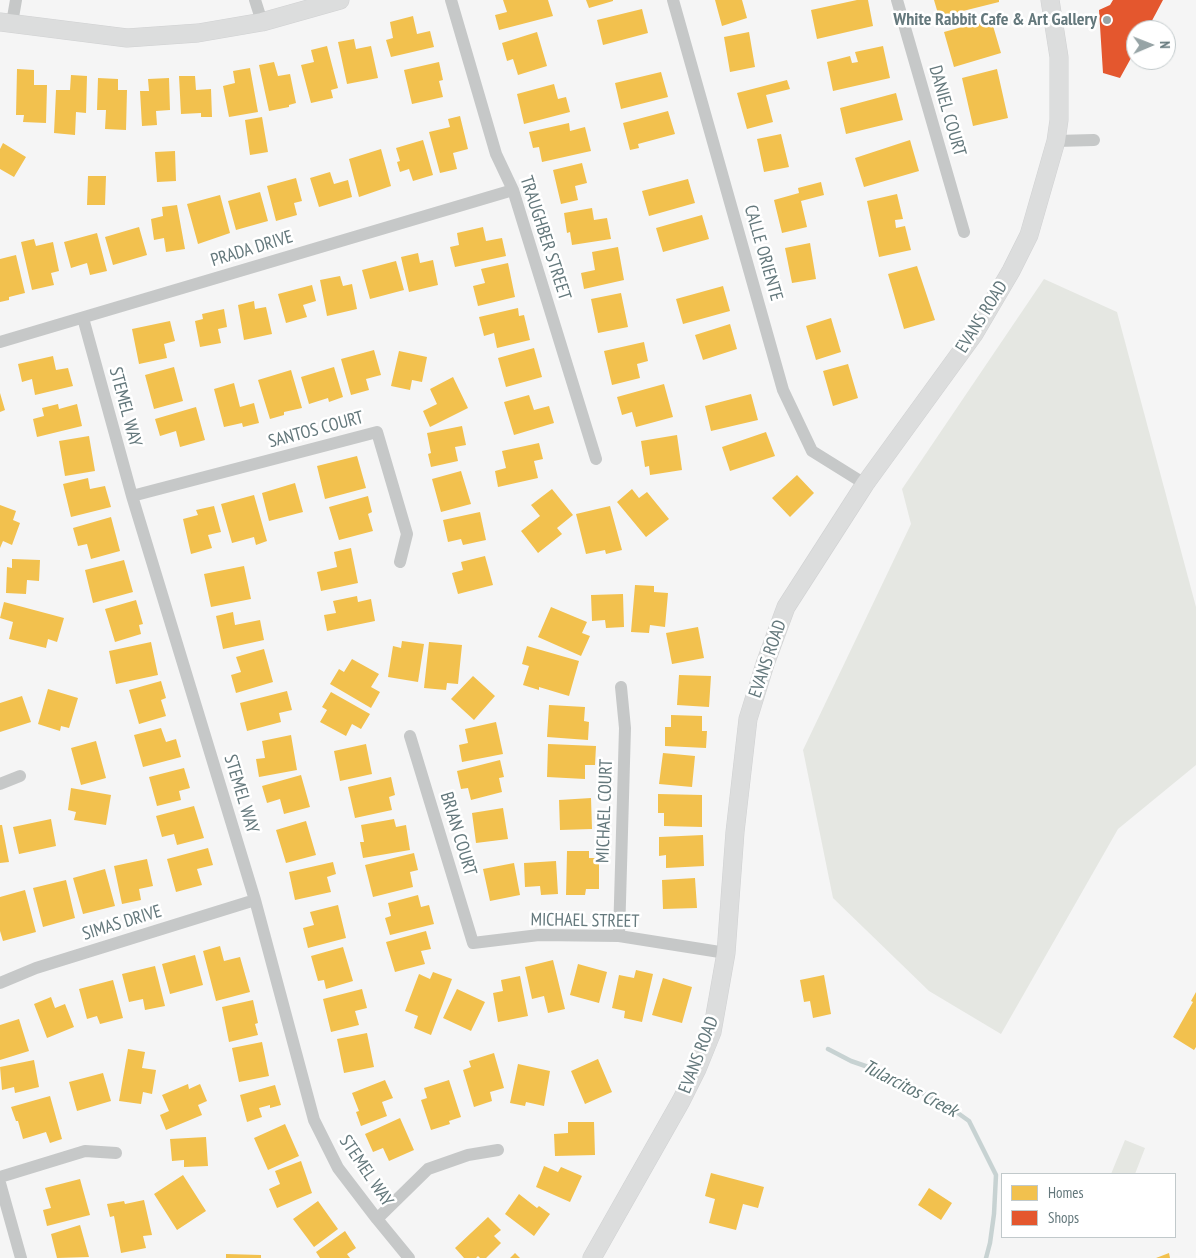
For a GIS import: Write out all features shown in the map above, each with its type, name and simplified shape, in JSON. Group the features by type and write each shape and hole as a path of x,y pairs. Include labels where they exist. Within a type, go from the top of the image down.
{"street":[{"path":"16,0 6,23 127,38 198,33 262,22 340,0"},
{"path":"255,0 262,22"},
{"name":"TRAUGHBER STREET","path":"451,0 496,154 513,190 596,459"},
{"name":"CALLE ORIENTE","path":"673,0 783,390 812,451 865,484"},
{"name":"DANIEL COURT","path":"897,0 964,232"},
{"name":"EVANS ROAD","path":"592,1258 697,1069 712,1032 726,953 735,832 748,719 765,664 786,607 865,484 974,334 1011,271 1029,234 1056,141 1059,120 1059,56 1050,0"},
{"path":"1056,141 1094,140"},
{"name":"PRADA DRIVE","path":"0,342 513,190"},
{"name":"STEMEL WAY","path":"83,318 132,496 255,900 314,1120 338,1168 409,1258"},
{"name":"SANTOS COURT","path":"132,496 377,432 407,534 400,562"},
{"name":"MICHAEL COURT","path":"619,936 625,728 621,687"},
{"name":"BRIAN COURT","path":"410,736 473,943"},
{"path":"0,784 20,776"},
{"name":"SIMAS DRIVE","path":"0,983 36,968 255,900"},
{"name":"MICHAEL STREET","path":"473,943 539,935 619,936 726,953"},
{"path":"377,1219 428,1169 468,1155 498,1150"},
{"path":"0,1177 85,1151 116,1153"},
{"path":"0,1183 20,1258"}],"shaded area":[{"path":"1044,279 1117,312 1196,607 1196,765 1118,829 1001,1034 929,991 833,898 803,750 911,524 902,489"},
{"path":"1125,1140 1145,1148 1135,1173 1111,1173"}],"building: Homes":[{"path":"503,0 548,0 553,16 499,30 495,15 507,12"},
{"path":"586,0 613,0 613,1 589,8"},
{"path":"715,0 742,0 747,18 722,26"},
{"path":"857,0 868,0 873,26 817,39 811,10"},
{"path":"934,0 999,0 999,2 939,17"},
{"path":"642,9 648,33 603,45 597,20"},
{"path":"413,16 417,34 430,31 434,47 391,57 386,40 393,38 390,22"},
{"path":"991,19 1001,53 954,67 944,32"},
{"path":"537,32 547,66 518,75 513,59 507,61 502,43"},
{"path":"749,32 755,67 730,72 724,37"},
{"path":"354,39 356,49 371,46 378,78 347,84 338,42"},
{"path":"327,46 338,88 331,90 333,98 311,103 301,65 314,62 311,50"},
{"path":"883,46 890,78 833,91 827,62 850,56 852,63 858,62 855,52"},
{"path":"274,62 278,76 290,74 296,103 289,105 289,107 269,111 259,65"},
{"path":"439,62 443,80 439,81 443,97 412,104 404,70"},
{"path":"250,68 258,112 229,117 223,86 235,83 233,71"},
{"path":"17,69 34,70 34,85 47,85 46,123 23,122 24,115 16,115"},
{"path":"997,69 1008,118 973,126 962,78"},
{"path":"661,72 668,97 621,109 615,83"},
{"path":"71,75 87,76 86,113 76,112 75,135 54,133 56,90 70,90"},
{"path":"179,76 195,76 196,90 211,89 212,117 201,117 201,113 181,114"},
{"path":"98,78 118,79 118,90 127,90 126,130 105,129 106,110 97,110"},
{"path":"169,78 170,110 156,111 157,125 142,126 140,91 149,91 148,79"},
{"path":"787,80 790,89 766,95 773,122 747,129 737,93"},
{"path":"554,84 558,99 566,97 570,112 524,124 517,94"},
{"path":"896,93 903,120 846,134 840,108"},
{"path":"668,111 675,134 638,144 639,148 630,150 623,123"},
{"path":"460,116 468,149 453,153 457,169 440,173 429,132 450,127 448,119"},
{"path":"262,117 268,152 250,155 245,120"},
{"path":"569,123 570,131 585,127 591,151 542,162 539,147 533,148 529,132"},
{"path":"781,134 789,167 764,172 757,139"},
{"path":"423,140 433,175 413,181 409,169 400,172 397,162 400,161 396,148"},
{"path":"910,140 919,171 864,187 855,158"},
{"path":"3,143 26,157 14,177 0,169 0,149"},
{"path":"381,149 391,186 359,197 349,159"},
{"path":"175,151 176,181 157,182 155,152"},
{"path":"582,163 587,183 575,186 578,200 561,204 553,170"},
{"path":"330,172 334,184 348,180 352,197 319,207 310,178"},
{"path":"88,176 106,176 105,205 87,205"},
{"path":"296,178 302,201 294,203 297,215 276,221 267,186"},
{"path":"688,179 695,203 649,216 642,191"},
{"path":"821,182 824,195 801,201 807,227 782,233 774,200 799,193 798,188"},
{"path":"260,192 268,221 236,230 228,201"},
{"path":"897,194 903,219 895,220 896,228 905,226 911,250 879,257 867,201"},
{"path":"220,195 230,233 198,244 187,204"},
{"path":"177,205 185,249 166,252 164,238 154,240 151,219 163,216 162,207"},
{"path":"592,208 594,220 607,218 611,239 572,245 570,232 567,233 564,213"},
{"path":"702,215 709,239 663,252 656,228"},
{"path":"139,227 147,255 113,265 105,237"},
{"path":"483,227 486,241 502,238 506,256 455,267 450,247 459,245 457,233"},
{"path":"97,233 107,271 90,275 87,263 71,268 64,242"},
{"path":"34,239 36,246 53,242 59,271 51,273 54,285 32,290 21,242"},
{"path":"810,243 816,279 792,283 785,248"},
{"path":"618,247 624,280 584,289 581,273 595,270 592,252"},
{"path":"418,253 420,263 433,260 438,285 409,292 401,257"},
{"path":"16,255 25,293 9,297 9,300 0,302 0,259"},
{"path":"396,261 404,290 370,299 362,270"},
{"path":"508,263 515,297 478,306 473,286 485,283 481,269"},
{"path":"917,266 935,320 904,329 888,274"},
{"path":"340,276 343,286 352,284 357,309 327,316 320,280"},
{"path":"312,285 316,301 303,305 307,317 286,323 278,294"},
{"path":"723,286 730,311 683,324 676,299"},
{"path":"621,293 628,327 598,333 591,299"},
{"path":"254,301 255,309 266,307 272,334 244,340 238,305"},
{"path":"518,308 519,316 524,315 530,340 497,348 494,333 484,336 479,317"},
{"path":"224,309 227,327 218,329 221,343 200,347 195,321 203,319 202,314"},
{"path":"831,318 841,352 816,360 806,326"},
{"path":"170,321 175,341 164,344 167,358 139,364 132,329"},
{"path":"730,324 737,349 703,360 695,335"},
{"path":"644,342 648,361 637,364 640,378 612,385 604,351"},
{"path":"534,348 542,377 506,387 498,358"},
{"path":"374,350 381,375 366,379 369,390 351,395 341,359"},
{"path":"399,351 427,357 422,382 412,380 410,390 391,386"},
{"path":"53,356 56,370 68,368 73,386 35,395 32,379 22,382 18,364"},
{"path":"848,364 858,398 833,406 823,371"},
{"path":"174,367 183,401 154,409 145,375"},
{"path":"334,367 343,397 329,402 328,398 309,404 301,377"},
{"path":"291,370 302,408 284,412 284,415 270,419 258,380"},
{"path":"453,377 468,408 430,427 423,411 437,404 430,389"},
{"path":"234,383 240,407 254,403 259,423 243,427 242,423 224,427 214,389"},
{"path":"664,384 673,417 636,427 632,412 622,415 617,397"},
{"path":"0,393 5,410 0,412"},
{"path":"751,394 758,420 711,431 705,406"},
{"path":"529,395 534,410 549,406 554,423 514,435 504,402"},
{"path":"58,404 59,409 77,404 82,426 37,437 33,419 44,416 42,408"},
{"path":"196,407 205,440 180,447 176,431 160,436 155,419"},
{"path":"462,426 466,445 455,447 458,461 431,467 428,454 431,453 427,433"},
{"path":"766,432 775,456 730,471 722,447"},
{"path":"677,435 682,470 650,475 649,466 645,467 641,441"},
{"path":"89,436 95,471 65,476 59,441"},
{"path":"539,443 543,459 534,461 538,478 498,487 495,471 506,468 502,451"},
{"path":"357,456 366,488 325,499 317,466"},
{"path":"461,471 471,504 441,512 432,479"},
{"path":"797,475 814,493 790,517 772,498"},
{"path":"88,478 90,489 105,486 111,507 71,517 63,484"},
{"path":"295,483 303,512 269,521 262,493"},
{"path":"552,489 573,515 557,528 562,534 538,553 521,531 540,516 531,505"},
{"path":"632,489 639,498 647,492 669,519 646,537 617,502"},
{"path":"254,495 267,541 256,545 254,537 232,543 221,504"},
{"path":"368,496 372,512 368,514 373,531 339,540 329,507"},
{"path":"0,505 16,511 13,520 20,523 12,545 3,541 0,548"},
{"path":"214,506 221,532 208,535 212,548 191,554 183,519 198,515 196,510"},
{"path":"610,506 622,550 606,554 605,550 586,554 576,514"},
{"path":"480,512 486,540 463,545 461,539 448,542 443,520"},
{"path":"111,517 120,551 91,559 87,544 78,546 73,528"},
{"path":"351,548 358,583 321,591 317,572 337,567 334,552"},
{"path":"485,556 493,585 458,594 452,573 463,570 461,562"},
{"path":"12,559 40,560 39,581 27,580 26,594 6,593 7,567 12,568"},
{"path":"124,560 133,592 93,603 85,570"},
{"path":"244,566 251,599 211,607 204,574"},
{"path":"635,585 654,586 654,592 668,593 665,627 650,625 649,633 631,632"},
{"path":"623,594 624,627 606,628 605,620 592,621 591,595"},
{"path":"357,596 358,602 371,599 375,621 327,631 324,615 336,613 333,601"},
{"path":"136,600 143,624 139,625 141,634 115,642 105,609"},
{"path":"4,602 64,618 57,642 48,639 46,648 9,639 13,622 0,618"},
{"path":"551,607 587,622 582,633 590,636 581,656 538,637"},
{"path":"233,612 235,625 260,620 264,640 223,649 216,616"},
{"path":"698,627 704,658 672,664 666,633"},
{"path":"402,641 424,644 418,682 388,677 393,646 401,648"},
{"path":"151,642 158,675 116,684 109,651"},
{"path":"429,642 462,645 458,684 447,683 446,690 424,688"},
{"path":"527,646 579,661 569,696 539,687 539,690 523,685 529,666 522,664"},
{"path":"264,649 273,682 236,693 231,675 241,672 236,657"},
{"path":"352,659 379,674 371,687 380,692 371,708 330,684 339,669 344,672"},
{"path":"679,675 711,676 709,707 677,705"},
{"path":"473,676 495,696 474,720 451,699"},
{"path":"161,681 166,698 161,700 166,716 139,724 129,690"},
{"path":"48,689 78,698 69,728 61,726 60,731 38,724"},
{"path":"287,691 292,710 279,713 281,722 247,731 240,703"},
{"path":"331,692 370,714 361,729 352,724 346,736 320,722 327,710 322,707"},
{"path":"22,696 31,722 0,732 0,703"},
{"path":"549,705 585,707 584,721 589,722 588,740 547,737"},
{"path":"671,715 702,716 702,731 707,731 706,748 665,746 665,727 671,727"},
{"path":"496,722 503,754 462,762 459,745 468,743 465,729"},
{"path":"161,728 166,742 176,739 181,757 143,767 134,735"},
{"path":"291,735 297,770 259,777 256,759 265,758 262,741"},
{"path":"96,741 106,778 81,785 71,748"},
{"path":"366,744 372,774 340,781 334,751"},
{"path":"548,744 596,746 595,765 585,765 585,779 547,777"},
{"path":"663,753 695,756 692,787 659,784"},
{"path":"500,760 504,777 499,778 502,792 471,800 468,788 461,789 457,771"},
{"path":"184,768 190,788 179,791 181,800 157,806 149,777"},
{"path":"301,775 310,807 284,814 280,799 267,803 262,786"},
{"path":"391,777 395,795 389,797 392,810 355,818 348,787"},
{"path":"71,788 111,795 106,825 74,820 76,812 68,810"},
{"path":"658,794 702,795 702,827 664,826 664,813 658,813"},
{"path":"591,798 592,829 560,830 559,800"},
{"path":"194,806 204,838 177,845 174,834 162,837 156,816"},
{"path":"503,808 508,839 476,843 472,813"},
{"path":"51,819 56,846 19,854 13,827"},
{"path":"394,819 396,827 406,825 410,850 363,858 360,842 364,842 361,825"},
{"path":"306,821 316,855 286,863 276,830"},
{"path":"0,825 2,825 9,862 0,863"},
{"path":"703,835 704,866 666,868 666,855 659,856 659,837"},
{"path":"208,848 213,865 197,869 202,885 176,892 167,859"},
{"path":"567,851 589,851 589,858 599,858 599,889 586,889 585,895 566,895"},
{"path":"414,853 418,870 410,872 413,887 373,897 365,865"},
{"path":"147,859 153,886 139,889 141,900 122,904 114,866"},
{"path":"556,861 558,894 541,895 540,886 525,887 524,863"},
{"path":"333,862 336,874 327,877 331,892 295,900 289,872"},
{"path":"514,863 520,895 490,901 483,869"},
{"path":"105,869 115,906 83,914 73,878"},
{"path":"695,878 697,908 663,909 662,880"},
{"path":"66,880 75,918 43,927 33,888"},
{"path":"25,890 36,932 3,941 0,931 0,897"},
{"path":"418,895 421,907 429,905 434,924 390,935 385,918 391,916 388,903"},
{"path":"338,905 346,938 308,948 303,928 314,925 310,912"},
{"path":"426,931 431,949 421,951 425,964 395,972 386,942"},
{"path":"220,946 224,961 240,957 250,992 216,1001 203,951"},
{"path":"343,947 353,981 326,989 324,980 318,981 311,956"},
{"path":"195,955 203,985 170,994 162,964"},
{"path":"553,960 565,1009 548,1013 544,996 532,999 525,967"},
{"path":"578,964 607,972 599,1003 570,995"},
{"path":"155,966 165,1006 145,1010 143,999 129,1002 122,974"},
{"path":"636,970 653,974 642,1022 624,1018 625,1011 612,1008 619,975 634,978"},
{"path":"433,972 452,979 431,1035 414,1028 418,1016 405,1011 419,974 430,979"},
{"path":"824,975 831,1014 813,1018 810,1001 804,1002 800,980"},
{"path":"520,976 528,1016 498,1022 493,993 503,991 501,980"},
{"path":"663,978 692,987 682,1023 652,1015"},
{"path":"113,980 123,1018 100,1024 97,1016 87,1019 79,989"},
{"path":"362,989 367,1008 355,1011 359,1025 331,1032 323,999"},
{"path":"457,989 485,1002 471,1031 443,1018"},
{"path":"1196,992 1196,1047 1194,1050 1173,1037 1193,1002 1191,1001"},
{"path":"51,997 55,1008 65,1004 74,1027 47,1038 34,1004"},
{"path":"253,1000 258,1023 255,1024 258,1035 229,1042 222,1007"},
{"path":"19,1019 29,1051 0,1060 0,1025"},
{"path":"367,1033 374,1067 344,1073 337,1039"},
{"path":"262,1042 269,1076 239,1082 232,1048"},
{"path":"128,1049 145,1052 142,1068 156,1070 152,1094 143,1092 141,1104 119,1101"},
{"path":"494,1053 504,1088 490,1092 492,1101 474,1107 463,1070 471,1067 469,1061"},
{"path":"598,1059 612,1092 585,1104 571,1071"},
{"path":"34,1060 39,1087 15,1093 14,1087 2,1090 0,1067"},
{"path":"518,1064 550,1071 544,1106 526,1102 525,1106 510,1103"},
{"path":"103,1073 111,1101 77,1111 69,1082"},
{"path":"385,1080 393,1098 382,1102 387,1116 361,1126 356,1112 359,1111 352,1093"},
{"path":"449,1080 461,1117 449,1121 450,1124 431,1130 421,1100 427,1098 424,1088"},
{"path":"188,1084 189,1089 200,1084 207,1101 198,1105 202,1115 166,1130 160,1115 169,1111 162,1095"},
{"path":"275,1085 281,1105 259,1108 262,1117 247,1122 240,1095"},
{"path":"50,1096 62,1139 50,1143 46,1132 23,1139 18,1121 16,1121 11,1107"},
{"path":"400,1118 414,1150 389,1161 383,1148 373,1152 365,1134"},
{"path":"568,1122 594,1122 595,1155 555,1156 554,1134 568,1133"},
{"path":"285,1124 299,1156 268,1170 254,1138"},
{"path":"206,1137 208,1166 184,1167 184,1160 172,1161 170,1139"},
{"path":"301,1161 312,1193 277,1208 269,1189 280,1184 275,1171"},
{"path":"544,1166 558,1172 561,1167 582,1176 570,1202 536,1187"},
{"path":"711,1173 764,1187 758,1208 743,1204 736,1230 709,1223 715,1199 705,1196"},
{"path":"183,1175 206,1211 177,1230 154,1194"},
{"path":"80,1179 90,1215 47,1226 43,1210 51,1208 45,1188"},
{"path":"929,1188 952,1203 941,1220 918,1205"},
{"path":"519,1194 537,1208 539,1206 550,1214 534,1236 505,1214"},
{"path":"144,1200 152,1235 143,1236 146,1248 121,1253 114,1216 110,1217 107,1204 124,1201 125,1204"},
{"path":"318,1201 338,1229 314,1247 293,1219"},
{"path":"488,1217 501,1230 494,1236 501,1243 486,1258 478,1256 476,1258 464,1258 455,1248"},
{"path":"80,1225 89,1257 57,1258 51,1234"},
{"path":"345,1231 356,1248 347,1254 350,1258 320,1258 316,1252"},
{"path":"515,1253 520,1258 510,1258"},
{"path":"1169,1253 1170,1258 1156,1258"},
{"path":"226,1254 261,1255 261,1258 226,1258"}],"building: Shops":[{"path":"1113,0 1163,0 1152,20 1126,20 1126,67 1120,78 1103,73 1099,10 1110,5"}],"waterway":[{"name":"Tularcitos Creek","path":"828,1049 851,1061 874,1069 948,1106 969,1121 996,1175 994,1214 986,1258"}],"place":[{"name":"White Rabbit Cafe & Art Gallery","path":"1107,20"}]}
